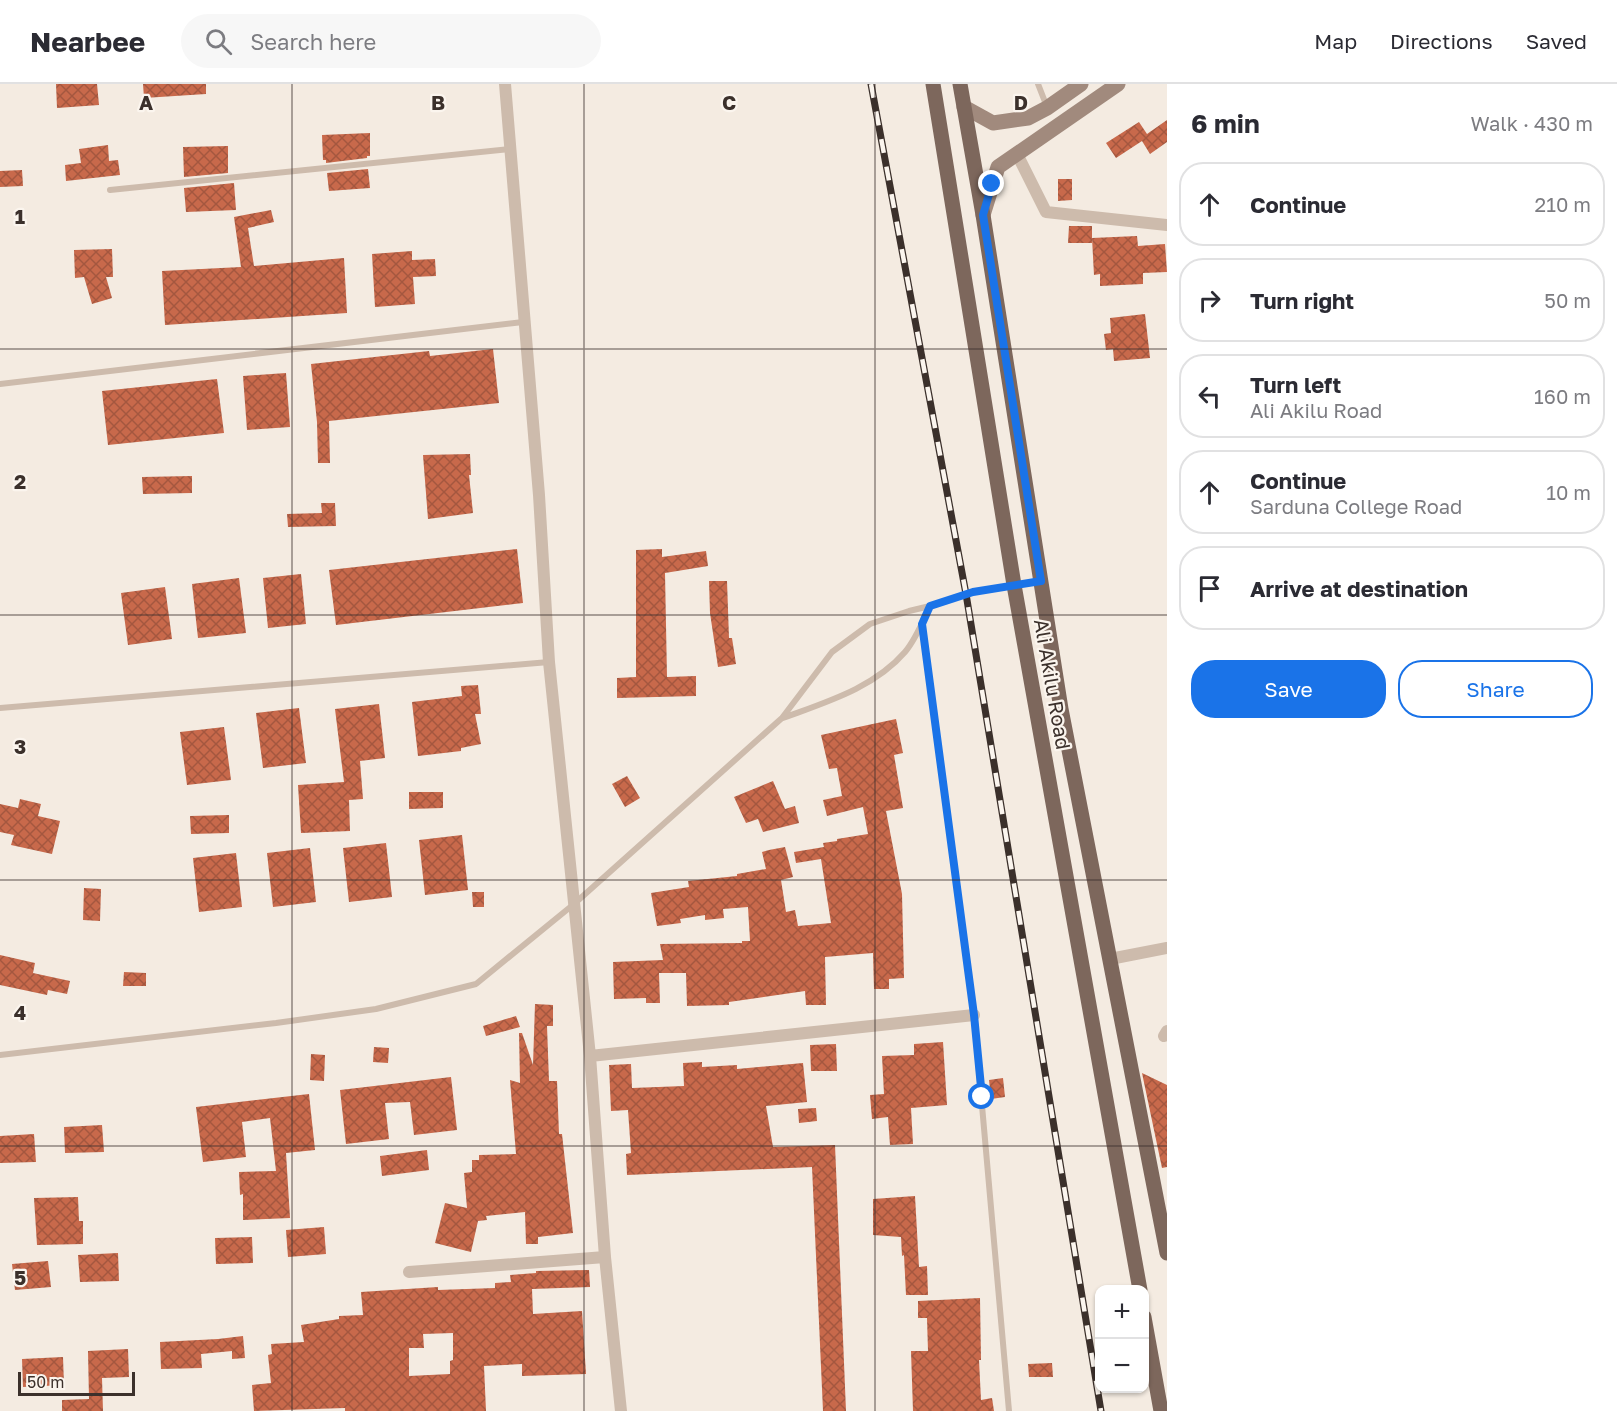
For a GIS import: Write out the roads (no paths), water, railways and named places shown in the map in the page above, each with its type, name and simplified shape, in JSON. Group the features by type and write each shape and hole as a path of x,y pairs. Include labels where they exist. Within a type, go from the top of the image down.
{"main road":[{"name":"Ali Akilu Road","path":"933,84 1014,585 1139,1285"},
{"name":"Ali Akilu Road","path":"960,84 983,215 1061,709 1167,1253"},
{"path":"1014,585 1041,581"},
{"path":"1148,1339 1161,1411"}],"street":[{"path":"505,84 539,495 549,663 590,1056 605,1257 621,1411"},
{"path":"964,107 993,123 1028,118 1047,108 1081,84"},
{"path":"983,215 998,167 1118,84"},
{"path":"1017,154 1046,212 1167,225"},
{"path":"1110,959 1167,948"},
{"path":"590,1056 974,1015"},
{"path":"409,1272 605,1257"}],"lane":[{"path":"1038,84 1047,108"},
{"path":"110,190 511,149"},
{"path":"0,384 523,322"},
{"path":"0,1055 376,1009 476,984 574,904 782,718 832,652 870,624 973,592 1014,585"},
{"path":"782,718 844,695 885,672 907,650 930,606"},
{"path":"922,624 974,1015 1009,1411"},
{"path":"0,708 549,663"}],"railway":[{"path":"871,84 966,594 1101,1411"}]}
